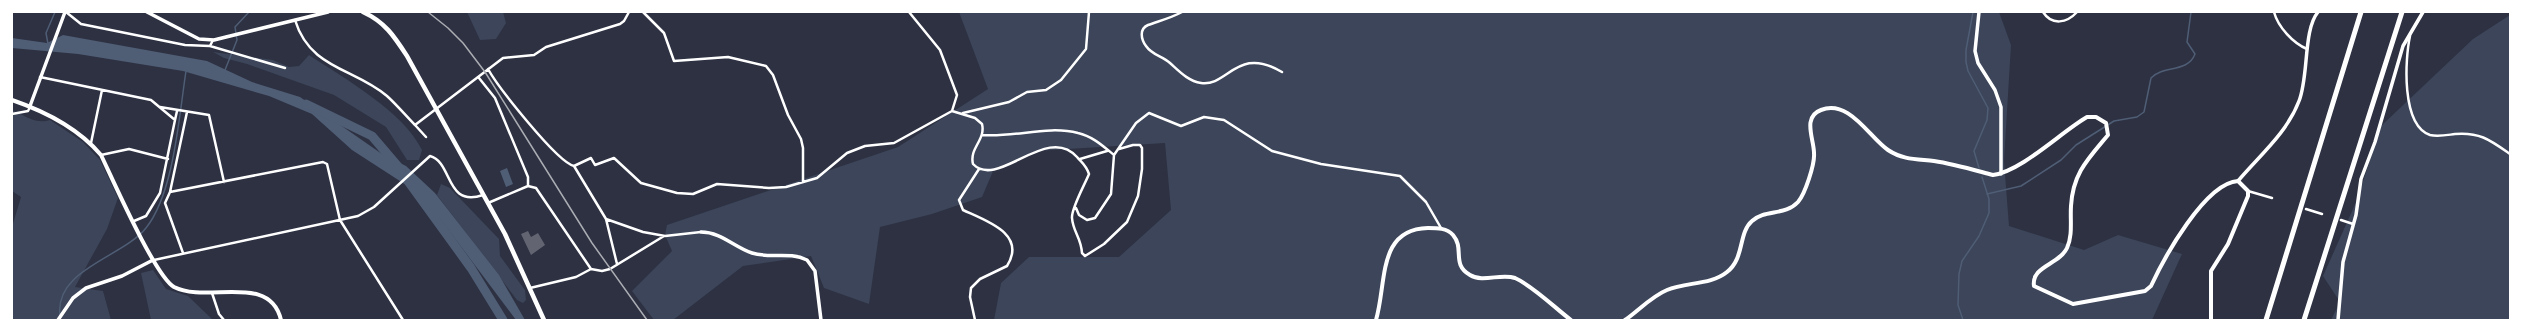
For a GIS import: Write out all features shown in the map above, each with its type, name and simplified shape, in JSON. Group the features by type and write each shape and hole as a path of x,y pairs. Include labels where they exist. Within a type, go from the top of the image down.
{"highway":[{"path":"363,12 377,18 391,30 505,234 544,320"},
{"path":"2266,320 2361,12"},
{"path":"2304,320 2402,12"}],"main road":[{"path":"12,100 30,106 83,136 91,143 101,155 153,260 163,276 172,285 190,292 212,293 243,291 261,296 272,301 278,310 281,320"},
{"path":"1625,320 1665,290 1681,285 1711,280 1728,272 1740,255 1745,232 1751,222 1763,214 1790,209 1799,201 1812,169 1814,153 1810,125 1813,115 1821,110 1833,108 1843,111 1859,121 1887,149 1900,157 1933,161 1993,175 2001,174 2087,117 2096,117 2106,122 2108,135 2082,165 2076,181 2071,204 2070,239 2066,250 2056,261 2036,273 2033,278 2034,286 2073,304 2146,291 2151,286 2189,217 2220,188 2238,181 2248,191 2248,196 2228,244 2211,271 2212,320"},
{"path":"1376,320 1382,302 1388,256 1395,240 1405,232 1441,228 1452,234 1456,240 1458,262 1463,271 1472,277 1514,278 1571,320"}],"street":[{"path":"12,114 28,111 66,12 81,24 185,45 210,46 285,68"},
{"path":"146,12 199,39 214,40 328,12"},
{"path":"415,125 504,58 534,55 546,47 620,24 624,22 629,12"},
{"path":"643,12 664,34 674,61 728,57 766,66 773,75 788,115 801,139 803,148 803,182"},
{"path":"488,69 503,91 564,163 574,166 592,158 595,165 614,158 641,183 677,193 693,194 717,184 769,188 817,178 847,153 865,146 894,143 952,110 957,95 940,50 909,12"},
{"path":"963,113 1010,102 1027,92 1046,90 1061,80 1086,49 1089,12"},
{"path":"1182,12 1146,26 1141,33 1142,40 1148,50 1169,62 1185,76 1200,83 1210,82 1232,68 1255,62 1282,72"},
{"path":"1980,12 1975,51 1978,63 1994,90 2001,107 2001,174"},
{"path":"2043,12 2056,22 2064,22 2077,12"},
{"path":"2274,12 2276,20 2298,45 2307,49"},
{"path":"2238,181 2281,133 2292,117 2304,87 2310,28 2318,12"},
{"path":"2338,320 2343,262 2353,224 2361,179 2375,142 2399,55 2423,12"},
{"path":"295,20 300,34 309,47 341,71 370,85 387,96 426,137"},
{"path":"2411,33 2406,71 2407,91 2412,111 2423,130 2432,136 2476,134 2490,140 2510,154"},
{"path":"210,46 214,40"},
{"path":"40,77 60,79 102,90 151,100 175,120"},
{"path":"479,78 497,104 528,177 528,186"},
{"path":"91,143 102,90"},
{"path":"159,107 209,116 224,182"},
{"path":"952,110 975,118 982,124 982,135 972,153 973,164 979,169 1000,168 1036,151 1048,148 1066,149 1086,164 1089,174 1072,215 1073,223 1081,240 1082,253 1085,256 1104,244 1127,222 1138,196 1143,153 1140,145 1133,145 1118,149"},
{"path":"134,221 146,216 160,193 177,111"},
{"path":"183,253 165,203 170,192 186,112"},
{"path":"1076,208 1079,216 1087,220 1095,218 1111,194 1114,156 1118,149 1136,123 1146,114 1156,114 1181,126 1204,117 1224,120 1272,151 1321,164 1400,176 1426,202 1441,228"},
{"path":"982,135 998,136 1066,131 1079,133 1095,140 1114,156"},
{"path":"101,155 129,149 168,159"},
{"path":"1079,159 1108,150"},
{"path":"58,320 73,298 86,288 122,276 153,260 364,214 382,200 430,156 435,157 461,195 468,197 483,195"},
{"path":"170,192 323,162 327,164 340,220 403,320"},
{"path":"574,166 606,219 618,264"},
{"path":"975,320 970,297 970,288 980,279 1007,266 1014,249 1013,243 1007,234 963,210 959,204 959,200 979,169"},
{"path":"487,203 528,186 536,188 592,269"},
{"path":"2248,191 2272,198"},
{"path":"2306,209 2322,214"},
{"path":"606,219 643,232 665,236 701,232 714,233 752,253 786,255 807,260 815,271 821,320"},
{"path":"2341,220 2353,224"},
{"path":"530,288 576,277 592,269 602,271 618,264 665,236"},
{"path":"212,293 219,314 224,320"}],"shaded area":[{"path":"467,12 503,12 506,23 496,39 480,40"},
{"path":"959,12 1999,12 2011,45 2004,161 2009,226 2084,250 2118,235 2182,254 2152,320 994,320 1001,283 1029,257 1119,257 1171,210 1165,143 1036,151 994,169 982,197 932,214 880,227 869,304 824,288 811,256 743,266 673,320 654,320 632,291 672,251 665,235 667,225 898,147 988,89"},
{"path":"2510,15 2510,320 2331,320 2340,302 2323,276 2357,200 2381,126 2473,39"},
{"path":"63,35 207,61 252,82 300,97 382,154 406,166 435,193 499,275 525,320 516,320 423,196 352,150 312,114 269,96 183,71 78,54 12,48 12,38 47,43"},
{"path":"213,52 273,60 289,67 299,66 309,55 372,97 402,122 422,150 419,160 407,160 386,127 334,95 247,64 224,58"},
{"path":"12,110 35,120 50,120 83,142 100,160 118,198 107,229 75,287 103,291 111,320 12,320 12,227 21,197 12,191"},
{"path":"507,168 513,184 506,187 500,171"},
{"path":"441,184 450,188 499,239 500,256 525,290 526,300 523,303 517,300 437,195"},
{"path":"153,270 166,289 188,296 213,320 151,320 141,273"}],"building":[{"path":"528,231 531,237 538,233 545,245 531,255 521,234"}],"waterway":[{"path":"48,44 46,33 55,12"},
{"path":"225,70 237,40 235,27 249,12"},
{"path":"1973,12 1966,50 1966,62 1968,71 1988,108 1987,120 1974,151 1979,168"},
{"path":"1987,194 2021,186 2061,160 2076,145 2114,121 2137,117 2144,112 2151,78 2162,71 2181,67 2187,64 2192,60 2195,54 2187,42 2191,12"},
{"path":"60,316 61,300 68,287 78,275 122,248 135,238 146,228 155,213 163,195 174,153 186,71"},
{"path":"306,104 372,136 401,170"},
{"path":"1963,320 1958,305 1959,274 1962,261 1979,236 1989,213 1989,199 1982,177"},
{"path":"408,181 471,268 503,320"}],"railway":[{"path":"428,12 448,28 463,43 485,72 592,243 647,320"}]}
